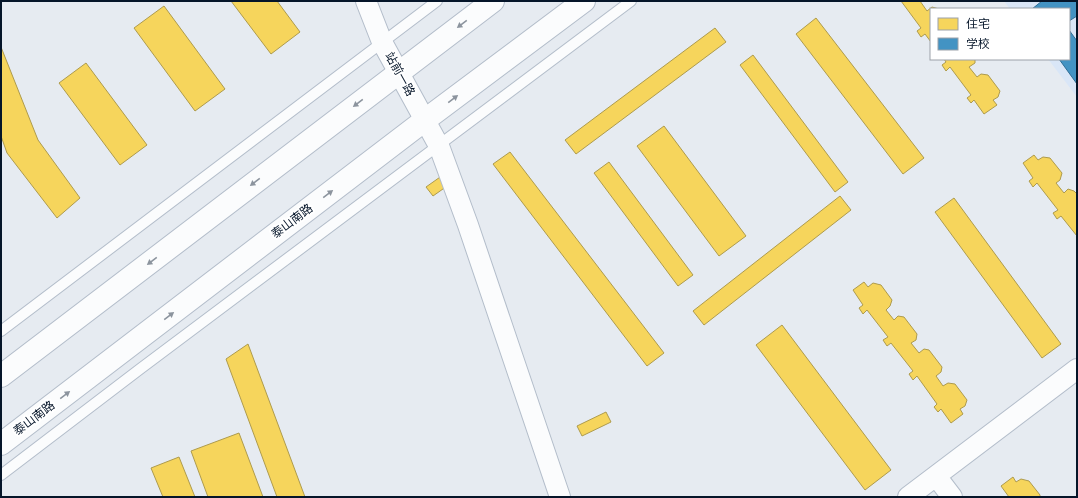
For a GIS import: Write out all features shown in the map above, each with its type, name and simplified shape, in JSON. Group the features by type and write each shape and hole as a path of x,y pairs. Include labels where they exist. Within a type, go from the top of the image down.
{"street":[{"name":"站前一路","path":"366,1 382,42 438,146 468,225 560,497"},
{"path":"1,376 493,1"},
{"name":"泰山南路","path":"1,444 425,120 584,1"},
{"path":"908,497 1077,368"},
{"path":"936,476 952,497"}],"lane":[{"path":"1,331 437,1"},
{"path":"1,475 631,1"}],"shaded area":[{"path":"1004,1 1077,1 1077,97 1049,60 1070,60 1070,8 1009,8"}],"building: 住宅":[{"path":"231,1 277,1 300,32 271,54"},
{"path":"901,1 920,1 927,11 930,9 930,41 925,34 921,37 917,31 921,28"},
{"path":"164,6 225,89 195,111 134,28"},
{"path":"816,18 924,158 903,174 796,34"},
{"path":"715,28 726,42 576,154 565,140"},
{"path":"1,47 38,140 80,198 57,218 7,153 1,136"},
{"path":"753,55 848,182 835,192 740,65"},
{"path":"945,60 975,60 975,63 969,67 977,77 981,74 988,75 1000,91 998,97 993,100 997,105 984,114 974,100 971,103 967,98 971,95 950,67 946,71 942,65 946,62"},
{"path":"86,63 147,145 120,165 59,83"},
{"path":"664,126 746,236 719,256 637,146"},
{"path":"510,152 664,353 647,366 493,164"},
{"path":"1034,155 1038,160 1043,157 1050,158 1062,173 1060,180 1056,183 1064,193 1068,189 1077,194 1077,236 1061,216 1057,219 1053,213 1058,210 1037,183 1033,187 1029,181 1033,178 1023,163"},
{"path":"609,162 693,275 678,286 594,173"},
{"path":"443,175 450,184 433,196 426,187"},
{"path":"840,196 851,210 704,325 693,311"},
{"path":"954,198 1061,344 1042,358 935,212"},
{"path":"864,282 868,287 873,283 881,285 892,300 890,306 886,310 894,320 898,316 904,317 917,334 916,340 911,343 919,353 924,349 929,350 942,367 941,372 936,376 943,386 948,383 955,384 967,400 965,406 960,409 963,414 951,423 941,409 938,412 934,407 937,404 917,376 913,380 909,374 913,371 891,343 887,346 883,340 888,337 867,310 863,314 859,308 863,305 853,290"},
{"path":"782,325 891,470 865,490 756,345"},
{"path":"248,344 305,497 277,497 226,359"},
{"path":"606,412 611,422 582,436 577,426"},
{"path":"239,433 263,497 208,497 191,451"},
{"path":"179,457 195,497 163,497 151,468"},
{"path":"1013,477 1016,482 1021,479 1029,481 1040,497 1009,497 1001,486"}],"building: 学校":[{"path":"1042,1 1077,1 1077,16 1070,20 1070,8 1033,8"},
{"path":"1070,31 1077,41 1077,84 1060,60 1070,60"}]}
